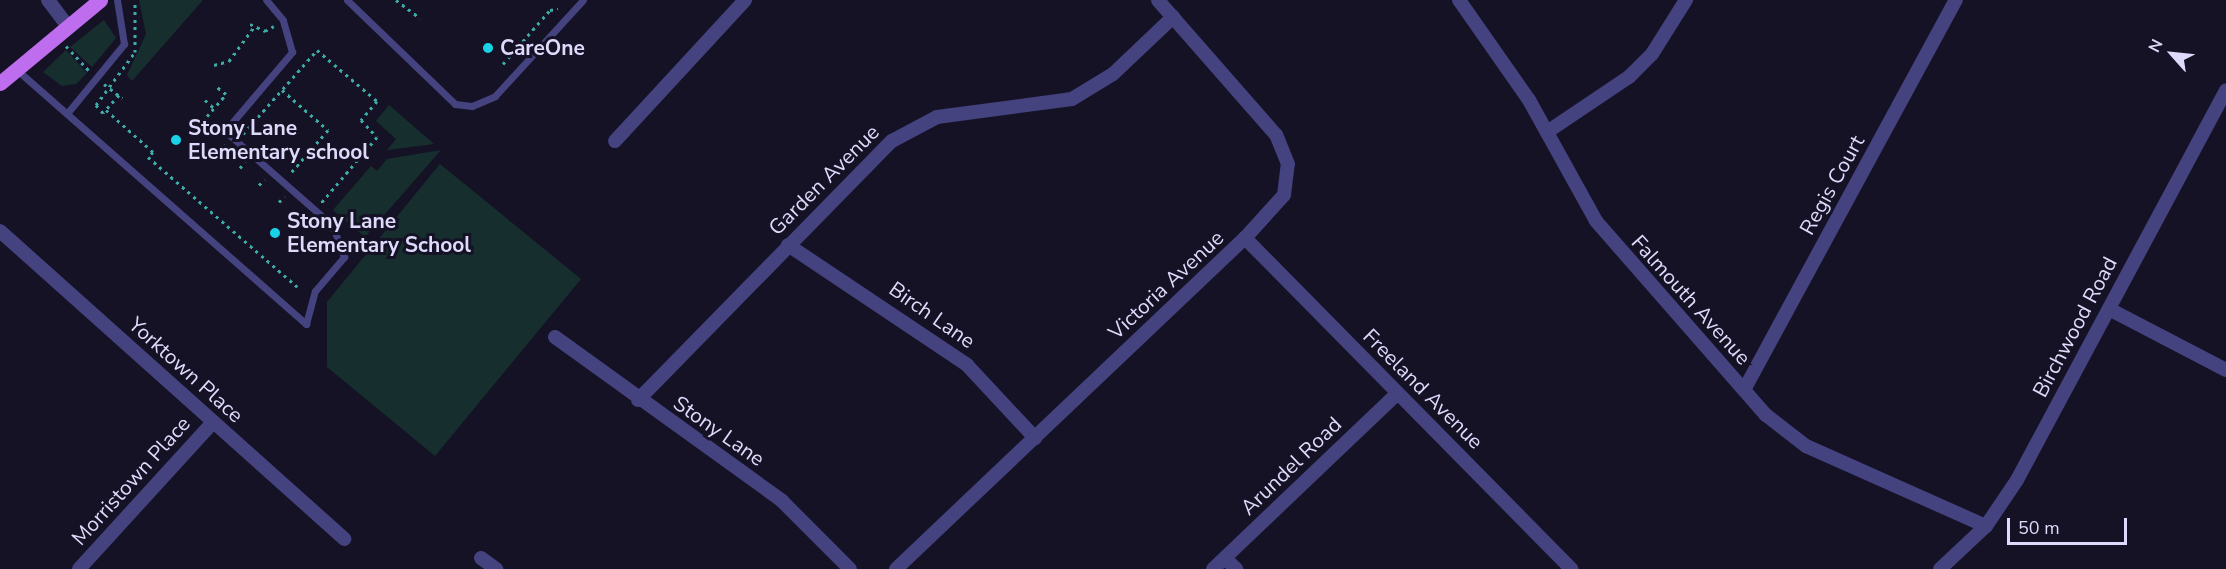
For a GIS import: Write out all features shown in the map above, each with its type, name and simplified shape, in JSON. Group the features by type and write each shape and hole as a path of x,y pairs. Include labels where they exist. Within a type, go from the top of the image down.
{"main road":[{"path":"0,83 100,0"}],"street":[{"path":"48,0 62,31"},
{"path":"615,141 745,0"},
{"name":"Victoria Avenue","path":"896,569 1245,238 1284,195 1284,150 1158,0"},
{"name":"Falmouth Avenue","path":"1460,0 1547,132 1612,243 1744,390 1806,446 1986,526"},
{"path":"1547,132 1629,77 1663,39 1686,0"},
{"name":"Regis Court","path":"1744,390 1956,0"},
{"name":"Garden Avenue","path":"638,400 878,153 913,127 962,112 1026,109 1072,99 1113,74 1173,17"},
{"name":"Birchwood Road","path":"1940,569 1986,526 2017,480 2226,90"},
{"name":"Yorktown Place","path":"0,231 344,539"},
{"name":"Freeland Avenue","path":"1245,238 1571,569"},
{"name":"Birch Lane","path":"788,245 958,358 1035,438"},
{"path":"2109,309 2226,370"},
{"name":"Stony Lane","path":"555,338 638,400 782,501 850,569"},
{"name":"Arundel Road","path":"1213,569 1398,393"},
{"name":"Morristown Place","path":"79,569 213,422"},
{"path":"481,558 496,569"},
{"path":"1225,558 1236,569"}],"lane":[{"path":"69,111 97,78 126,36 117,0"},
{"path":"17,70 69,111 306,324 315,291 344,256 333,225 225,130 291,52 283,20 266,0"},
{"path":"347,0 455,104 472,106 495,96 583,0"}],"path":[{"path":"396,0 420,18"},
{"path":"503,64 550,10 567,0"},
{"path":"214,64 229,61 252,25 265,31 274,26"},
{"path":"62,31 97,78 122,98"},
{"path":"250,142 243,135 317,50 377,101 361,120 377,137 310,216"},
{"path":"281,169 289,176 328,130 282,90"},
{"path":"205,100 214,108"},
{"path":"106,110 153,152 148,158 300,289"},
{"path":"196,130 202,122"},
{"path":"219,150 226,143"},
{"path":"240,168 246,161"},
{"path":"259,185 266,178"}],"green space":[{"path":"139,0 203,0 132,81 127,75 146,34"},
{"path":"104,20 116,38 92,67 70,47"},
{"path":"66,50 87,73 76,84 62,86 43,72"},
{"path":"389,105 434,144 387,150 396,139 376,121"},
{"path":"441,150 365,237 333,210 371,166 377,171 387,159"},
{"path":"440,164 581,279 435,456 327,367 327,302"}],"place":[{"name":"CareOne","path":"488,48"},
{"name":"Stony Lane Elementary school","path":"176,140"},
{"name":"Stony Lane Elementary School","path":"275,233"}]}
